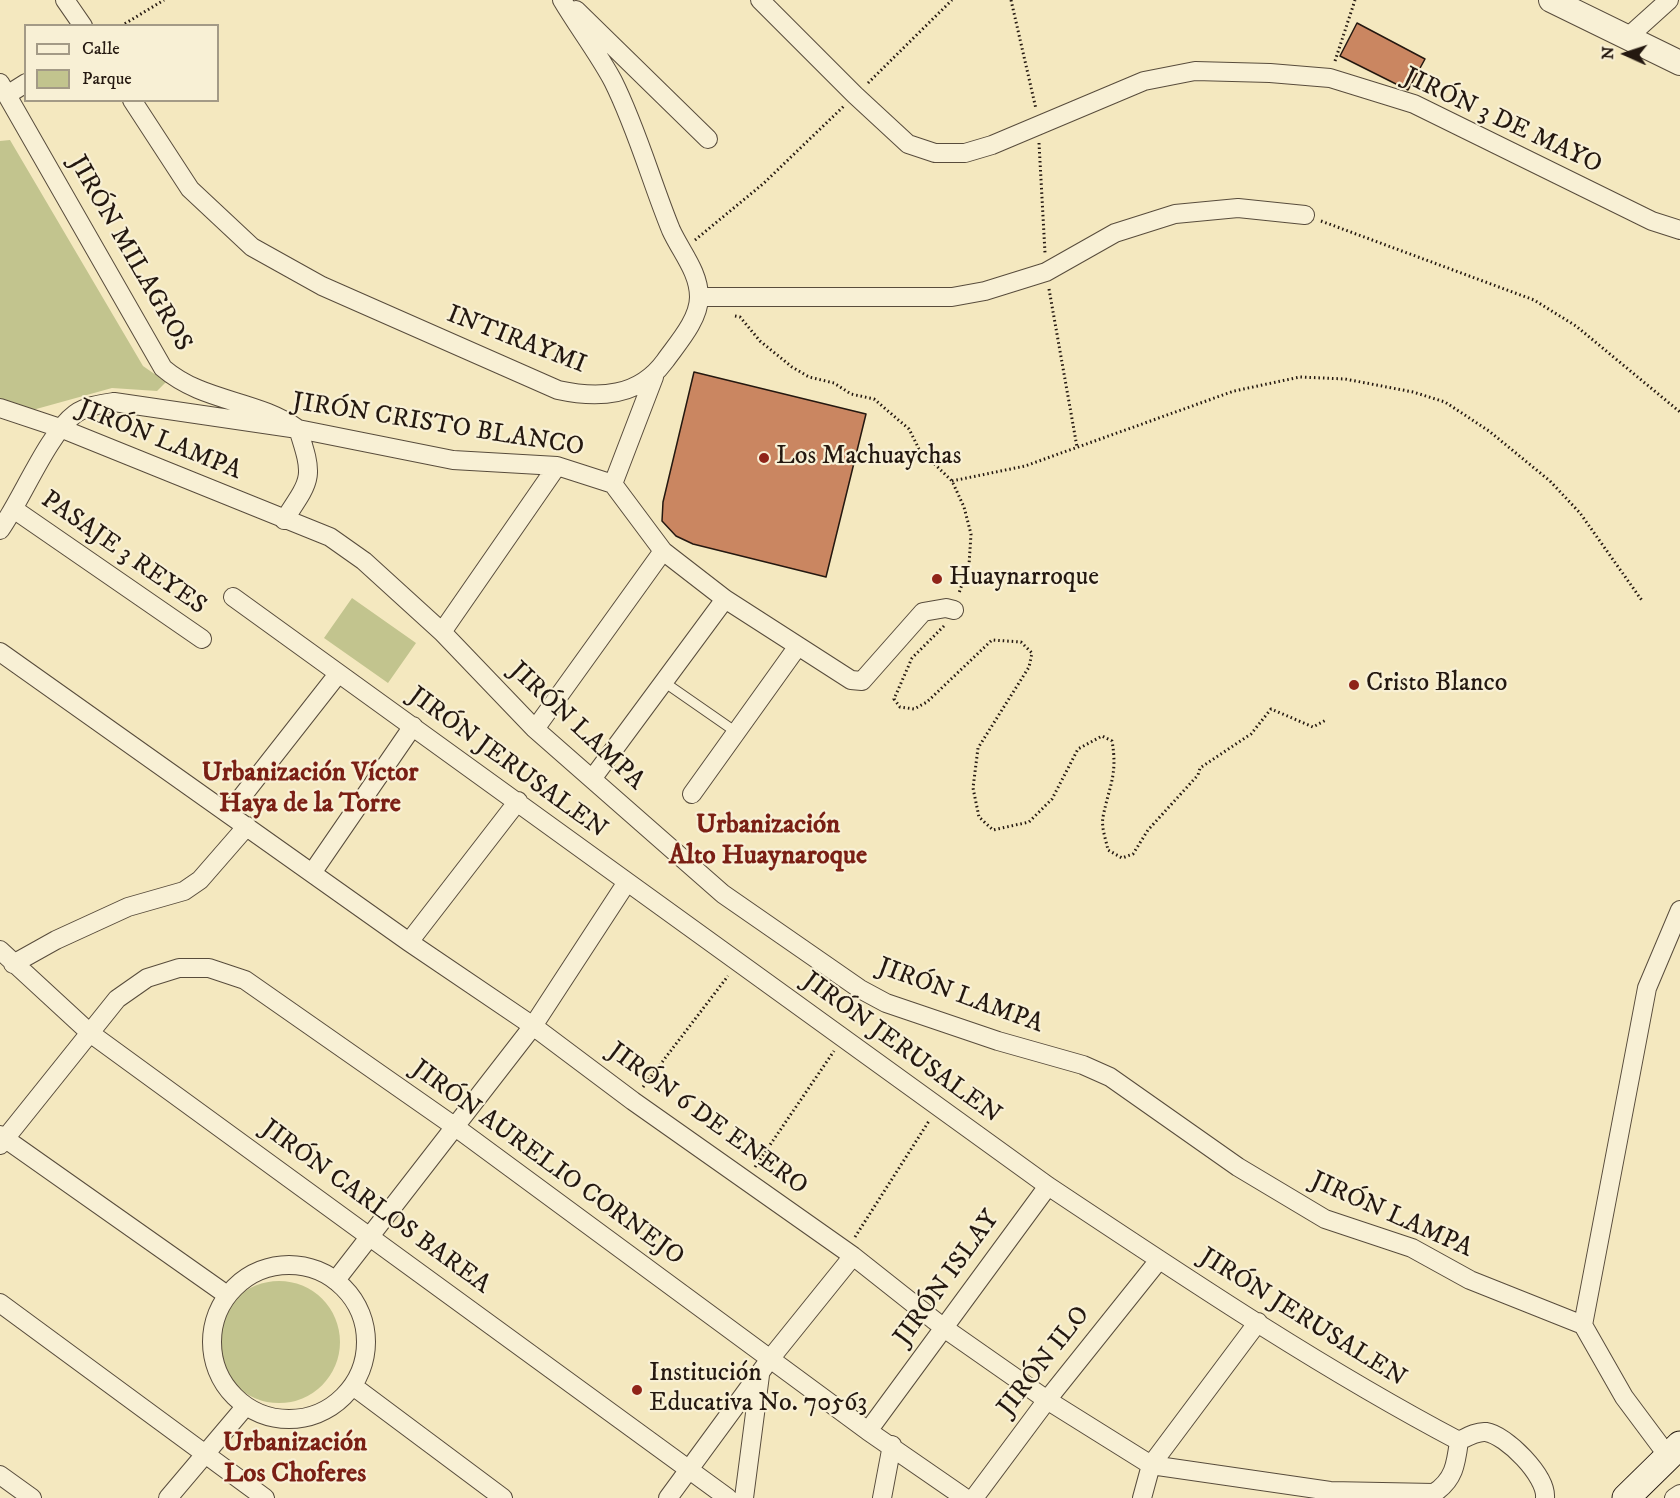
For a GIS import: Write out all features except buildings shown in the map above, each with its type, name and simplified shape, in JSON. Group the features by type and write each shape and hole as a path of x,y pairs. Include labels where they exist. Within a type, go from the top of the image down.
{"main road":[{"path":"1626,1498 1674,1450"}],"street":[{"path":"65,0 82,24"},
{"path":"562,0 612,80 634,128 672,232 693,269 699,297 695,314 654,377 613,484"},
{"path":"567,0 708,139"},
{"name":"JIRÓN 3 DE MAYO","path":"760,0 855,95 908,144 935,153 966,153 1144,81 1196,71 1330,78 1414,104 1652,220 1680,230"},
{"path":"1551,0 1680,63"},
{"path":"1628,37 1669,0"},
{"path":"4,89 24,84"},
{"name":"JIRÓN MILAGROS","path":"4,89 163,368 179,381 204,393 272,413 298,429"},
{"name":"INTIRAYMI","path":"133,102 190,189 252,248 322,286 558,390 586,396 616,394 654,377"},
{"path":"699,297 952,297 986,291 1046,272 1115,233 1174,214 1238,208 1305,215"},
{"name":"JIRÓN CRISTO BLANCO","path":"60,428 76,413 93,406 114,402 298,429 453,460 557,466 613,484 663,550 725,599 851,680 862,681 923,612 946,608 954,610"},
{"name":"JIRÓN LAMPA","path":"0,408 60,428 330,537 356,555 442,632 535,729 723,894 877,998 998,1041 1083,1065 1110,1077 1238,1167 1325,1219 1412,1248 1470,1280 1582,1325"},
{"path":"0,530 15,510 60,428"},
{"path":"285,520 308,483 309,463 298,429"},
{"path":"442,632 557,466"},
{"name":"PASAJE 3 REYES","path":"15,510 202,639"},
{"path":"535,729 663,550"},
{"name":"JIRÓN JERUSALEN","path":"233,597 1048,1186 1159,1260 1384,1401 1459,1441"},
{"path":"592,779 725,599"},
{"path":"692,794 798,646"},
{"name":"JIRÓN 6 DE ENERO","path":"0,652 409,942 533,1026 633,1101 849,1253 944,1328 1047,1400 1151,1465 1329,1494 1434,1492 1446,1485 1453,1474 1459,1441"},
{"path":"228,813 338,674"},
{"path":"312,873 412,726"},
{"path":"409,942 518,801"},
{"path":"13,964 56,940 128,907 184,891 200,880 247,826"},
{"path":"336,1280 533,1026 627,882"},
{"path":"1674,1450 1624,1397 1582,1325 1647,988 1680,910"},
{"name":"JIRÓN CARLOS BAREA","path":"0,950 90,1033 728,1498"},
{"name":"JIRÓN AURELIO CORNEJO","path":"2,1140 117,999 147,978 179,968 209,968 245,980 454,1126 765,1365 892,1445 965,1498"},
{"path":"2,1140 227,1295"},
{"name":"JIRÓN ISLAY","path":"868,1431 1048,1186"},
{"path":"668,1498 849,1253"},
{"name":"JIRÓN ILO","path":"975,1498 1047,1400 1159,1260"},
{"path":"278,1265 308,1267 336,1280 355,1302 365,1329 365,1359 353,1386 332,1408 303,1419 273,1419 245,1407 227,1390 215,1367 213,1351 215,1318 227,1295 250,1275 278,1265"},
{"path":"0,1304 265,1498"},
{"path":"1142,1498 1151,1465 1258,1322"},
{"path":"744,1498 765,1365"},
{"path":"353,1386 503,1498"},
{"path":"168,1498 245,1407"},
{"path":"1459,1441 1475,1433 1485,1432 1495,1436 1526,1460 1539,1474 1545,1498"},
{"path":"882,1498 892,1445"},
{"path":"0,1475 32,1498"},
{"path":"1674,1498 1680,1494"}],"lane":[{"path":"664,682 736,732"}],"path":[{"path":"124,24 164,0"},
{"path":"682,250 764,183 952,0"},
{"path":"1011,0 1034,91 1046,272 1077,447"},
{"path":"1330,78 1355,0"},
{"path":"1305,215 1534,300 1576,326 1680,412"},
{"path":"731,314 740,317 759,341 801,372 834,383 851,394 874,399 909,429 919,449 952,481 964,507 971,534 969,565 951,618 912,658 894,699 900,707 914,709 927,702 992,640 1021,642 1032,653 1029,667 978,748 973,788 979,817 993,830 1029,822 1052,799 1078,749 1102,736 1112,741 1115,754 1113,784 1102,819 1108,850 1122,858 1133,854 1148,830 1198,775 1200,768 1251,734 1271,709 1313,727 1326,720"},
{"path":"952,481 1025,466 1234,391 1300,377 1345,379 1413,392 1445,402 1480,425 1550,481 1580,513 1643,602"},
{"path":"633,1101 738,963"},
{"path":"746,1181 842,1039"},
{"path":"849,1253 938,1107"}],"green space":[{"path":"10,140 143,366 166,382 157,391 112,388 29,411 0,404 0,141"},
{"path":"352,598 416,643 388,683 324,638"},
{"path":"279,1281 302,1285 322,1299 336,1319 340,1342 336,1365 322,1385 302,1399 279,1403 256,1399 236,1385 222,1365 218,1342 222,1319 236,1299 256,1285"}],"place":[{"name":"Los Machuaychas","path":"764,458"},
{"name":"Huaynarroque","path":"937,579"},
{"name":"Cristo Blanco","path":"1354,685"},
{"name":"Institución Educativa No. 70563","path":"637,1390"}],"district":[{"name":"Urbanización Víctor Haya de la Torre","path":"310,790"},
{"name":"Urbanización Alto Huaynaroque","path":"768,842"},
{"name":"Urbanización Los Choferes","path":"295,1460"}]}
